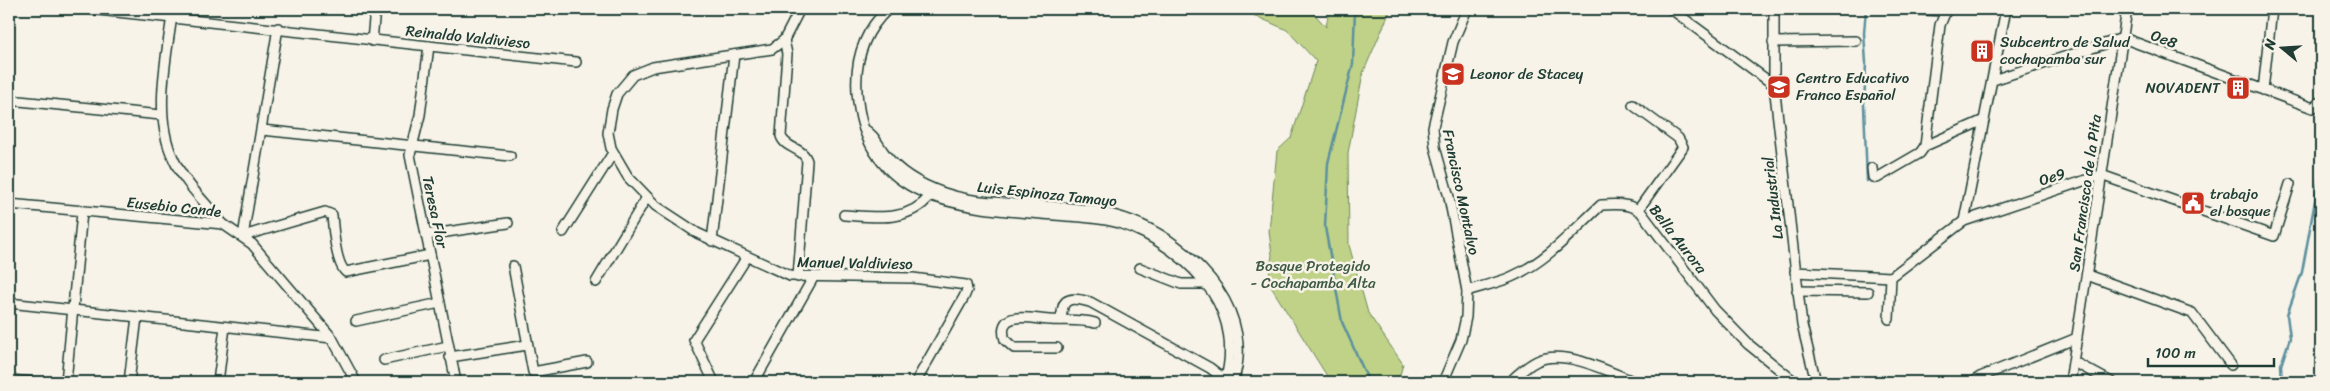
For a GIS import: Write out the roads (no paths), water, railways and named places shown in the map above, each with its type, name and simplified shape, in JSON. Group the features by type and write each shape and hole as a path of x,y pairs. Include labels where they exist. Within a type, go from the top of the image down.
{"street":[{"name":"Reinaldo Valdivieso","path":"89,9 172,13 372,40 576,62"},
{"path":"372,40 376,9"},
{"path":"798,277 807,161 803,153 785,144 781,136 787,54 784,40 800,9"},
{"name":"Luis Espinoza Tamayo","path":"888,9 871,27 858,58 856,82 864,128 871,147 887,169 907,184 930,196 978,208 1041,210"},
{"name":"Francisco Montalvo","path":"1443,382 1461,340 1466,317 1467,291 1449,197 1435,147 1432,127 1453,42 1467,9"},
{"path":"1671,9 1774,85"},
{"name":"La Industrial","path":"1774,9 1774,85 1797,291 1802,325 1816,382"},
{"path":"1872,168 1873,177 1877,178 1920,153 1925,146 1940,25 1948,10 1905,9"},
{"path":"1964,221 2006,9"},
{"name":"San Francisco de la Pita","path":"2070,382 2127,9"},
{"path":"2263,90 2272,9"},
{"path":"172,13 161,115 165,140 174,162 223,224"},
{"path":"278,28 262,130 242,236 316,213 327,212 332,215 339,261 342,269 346,272 430,255"},
{"path":"1993,80 2122,38"},
{"name":"Oe8","path":"2122,38 2313,108 2321,101"},
{"name":"Manuel Valdivieso","path":"784,40 772,49 653,67 633,74 621,88 612,109 608,134 613,153 628,177 647,197 672,218 712,241 781,273 813,278 913,278 962,284 967,287 964,298 918,378"},
{"path":"1773,42 1856,41"},
{"name":"Teresa Flor","path":"429,46 420,115 410,155 456,382"},
{"path":"712,241 734,55"},
{"path":"9,100 161,115"},
{"path":"1633,105 1678,138 1683,146 1638,210"},
{"path":"1925,146 1984,120"},
{"name":"Luis Espinoza Tamayo","path":"864,128 872,135 884,154 898,168 925,185 969,199 1105,220 1140,232 1188,264 1210,283 1228,327 1230,358 1228,382"},
{"path":"262,130 510,156"},
{"path":"563,232 613,153"},
{"path":"2102,175 2274,236 2290,184"},
{"name":"Oe9","path":"1892,277 1964,221 2102,175"},
{"path":"844,215 896,216 914,211 930,196"},
{"path":"596,282 647,197"},
{"name":"Eusebio Conde","path":"9,204 223,224 252,244 332,338 356,382"},
{"name":"Bella Aurora","path":"1467,291 1510,277 1528,268 1545,256 1601,205 1613,204 1638,210 1715,310 1748,344 1796,382"},
{"path":"66,382 82,212"},
{"path":"426,235 508,223"},
{"path":"714,382 694,340 746,257"},
{"path":"513,266 526,345 533,372 587,362"},
{"path":"1140,268 1180,284 1210,283"},
{"path":"1795,272 1892,277 1889,319"},
{"path":"2087,275 2184,308 2192,313 2231,365"},
{"path":"754,382 813,278"},
{"path":"1797,291 1868,292"},
{"path":"1060,320 1063,306 1067,301 1076,299 1090,302 1210,368 1228,382"},
{"path":"9,303 332,338"},
{"path":"356,321 440,303"},
{"path":"129,382 137,317"},
{"path":"1057,348 1014,348 1006,342 1003,332 1006,324 1016,318 1027,317 1060,320 1075,319 1095,323"},
{"path":"218,382 225,327"},
{"path":"1972,382 1980,377 2077,338"},
{"path":"450,357 526,345"},
{"path":"384,360 448,346"},
{"path":"1510,382 1538,360 1553,357 1568,358 1617,379 1634,382"},
{"path":"2074,362 2111,382"},
{"path":"9,380 32,382"}],"waterway":[{"path":"1355,9 1353,64 1328,163 1325,227 1342,322 1369,382"},
{"path":"1866,9 1864,105 1867,181"},
{"path":"2282,382 2281,365 2290,338 2287,315 2302,272 2321,168"}],"place":[{"name":"Subcentro de Salud cochapamba sur","path":"1982,51"},
{"name":"Leonor de Stacey","path":"1453,74"},
{"name":"Centro Educativo Franco Español","path":"1779,87"},
{"name":"NOVADENT","path":"2238,88"},
{"name":"trabajo el bosque","path":"2193,203"}],"park label":[{"name":"Bosque Protegido - Cochapamba Alta","path":"1313,274"}]}
